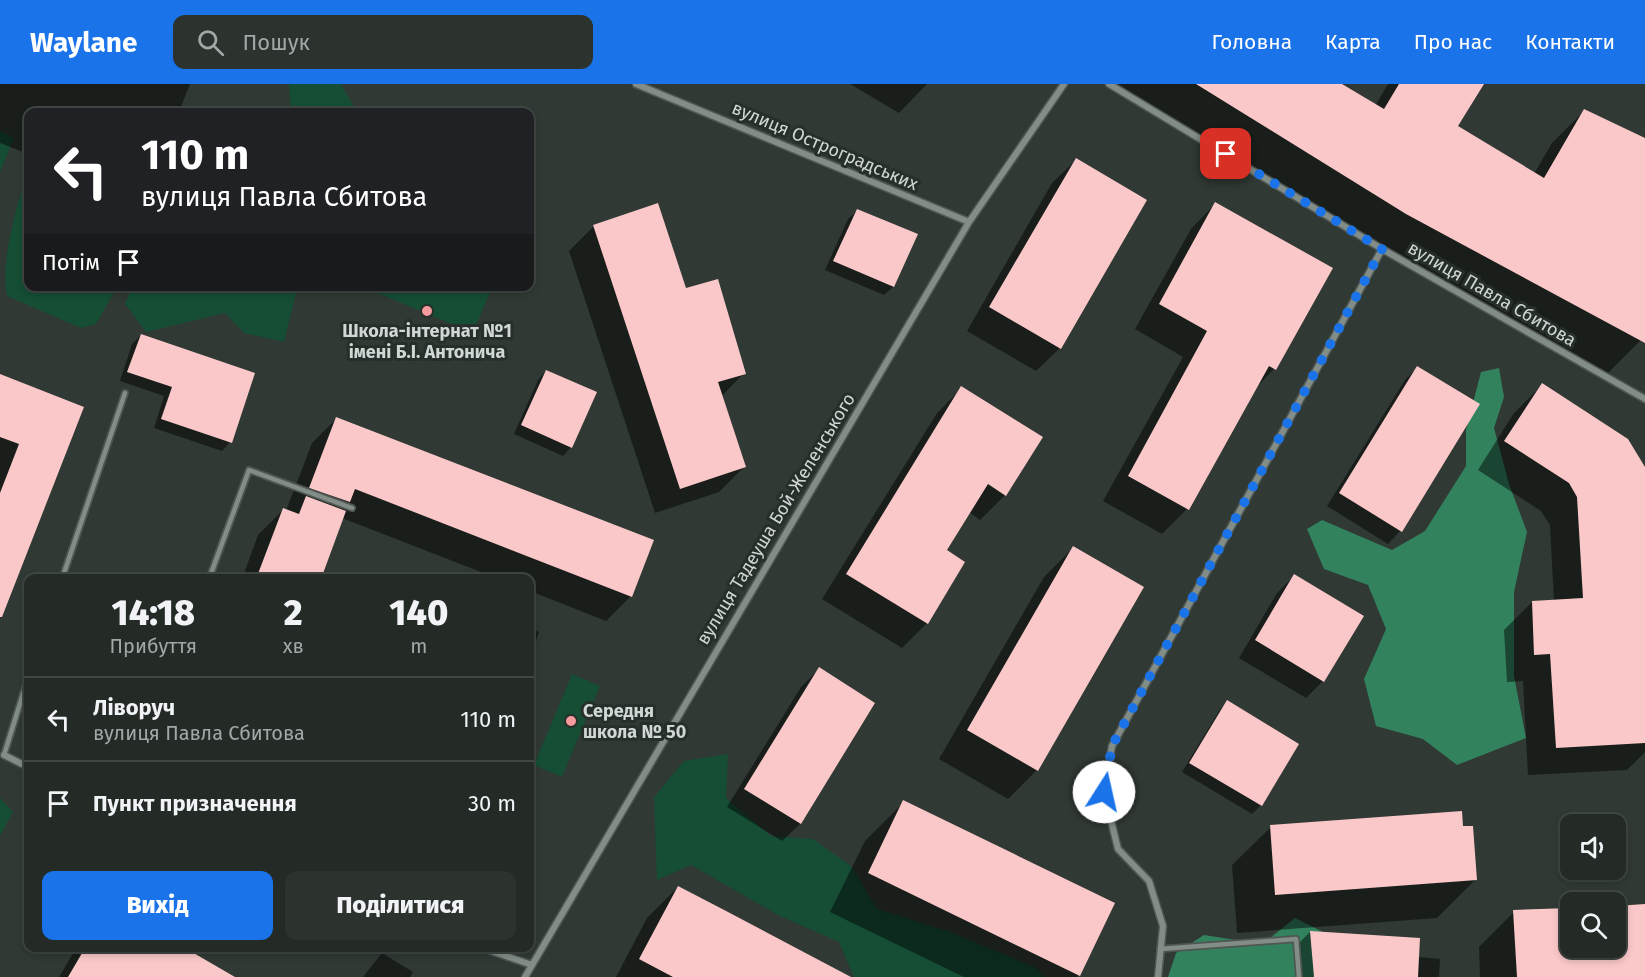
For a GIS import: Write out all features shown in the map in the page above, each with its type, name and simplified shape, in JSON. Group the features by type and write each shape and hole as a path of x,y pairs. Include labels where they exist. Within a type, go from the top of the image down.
{"street":[{"name":"вулиця Остроградських","path":"636,84 969,222"},
{"name":"вулиця Тадеуша Бой-Желенського","path":"525,977 969,222 1064,84"},
{"name":"вулиця Павла Сбитова","path":"1109,84 1382,249 1645,399"},
{"path":"1158,977 1163,926 1149,881 1118,849 1104,792 1112,746 1382,249"},
{"path":"4,755 24,765"},
{"path":"495,952 532,965"}],"lane":[{"path":"64,574 125,393"},
{"path":"211,574 249,470 352,508"},
{"path":"4,755 24,691"},
{"path":"1160,949 1296,939 1299,977"}],"green space":[{"path":"289,84 341,84 355,108 291,108"},
{"path":"0,131 14,138 0,172"},
{"path":"24,185 24,291 115,291 96,324 81,328 7,296 5,283 7,252"},
{"path":"130,291 297,291 284,342 244,333 225,313 146,332 125,304"},
{"path":"373,291 490,291 473,333"},
{"path":"1499,368 1504,397 1494,428 1509,484 1527,532 1514,592 1514,676 1526,738 1457,765 1423,739 1376,726 1364,679 1386,629 1368,585 1324,569 1307,529 1322,520 1392,550 1425,531 1466,466 1466,430 1481,372"},
{"path":"572,674 600,686 562,777 534,765"},
{"path":"728,754 726,798 771,836 813,839 851,866 877,909 950,932 1034,967 1045,977 854,977 839,942 778,915 691,865 657,880 654,797 684,761"},
{"path":"0,798 13,812 0,836"},
{"path":"1295,918 1325,933 1349,977 1168,977 1176,953 1204,935 1236,940 1270,938"}],"building":[{"path":"1196,84 1342,84 1384,109 1399,84 1484,84 1458,126 1544,178 1584,109 1645,138 1645,343 1406,214"},
{"path":"1076,158 1147,200 1061,349 989,307"},
{"path":"1215,202 1333,268 1276,370 1269,366 1189,510 1128,476 1207,331 1159,304"},
{"path":"658,203 686,288 718,279 746,374 718,382 746,467 680,489 593,225"},
{"path":"857,209 918,234 894,287 833,261"},
{"path":"141,334 255,373 232,443 161,419 172,387 127,372"},
{"path":"1417,366 1480,404 1402,532 1339,493"},
{"path":"546,370 597,392 572,448 521,425"},
{"path":"0,374 84,407 2,617 0,617 0,493 19,444 0,437"},
{"path":"1542,383 1628,439 1645,467 1645,743 1556,748 1550,654 1534,655 1532,601 1583,598 1577,497 1569,483 1504,441"},
{"path":"961,386 1043,437 1006,496 988,484 947,550 965,562 928,624 846,574"},
{"path":"336,417 654,540 632,597 355,489 350,502 309,488"},
{"path":"306,496 346,511 323,574 258,574 283,508 299,514"},
{"path":"1073,546 1144,587 1038,771 967,730"},
{"path":"1294,574 1364,616 1324,682 1255,640"},
{"path":"819,667 875,703 801,824 744,789"},
{"path":"1227,700 1299,744 1262,806 1189,763"},
{"path":"903,800 1115,903 1080,976 868,873"},
{"path":"1462,811 1463,826 1473,826 1477,880 1275,895 1270,825"},
{"path":"678,886 851,977 673,977 639,959"},
{"path":"1645,904 1645,977 1517,977 1513,910 1560,908 1560,958 1626,958 1626,905"},
{"path":"1310,931 1420,938 1418,977 1314,977"},
{"path":"83,952 192,952 235,977 68,977"}],"place":[{"name":"Школа-інтернат №1 імені Б.І. Антонича","path":"427,311"},
{"name":"Середня школа № 50","path":"571,721"}],"route":[{"path":"1104,792 1112,746 1382,249 1226,154"}]}
